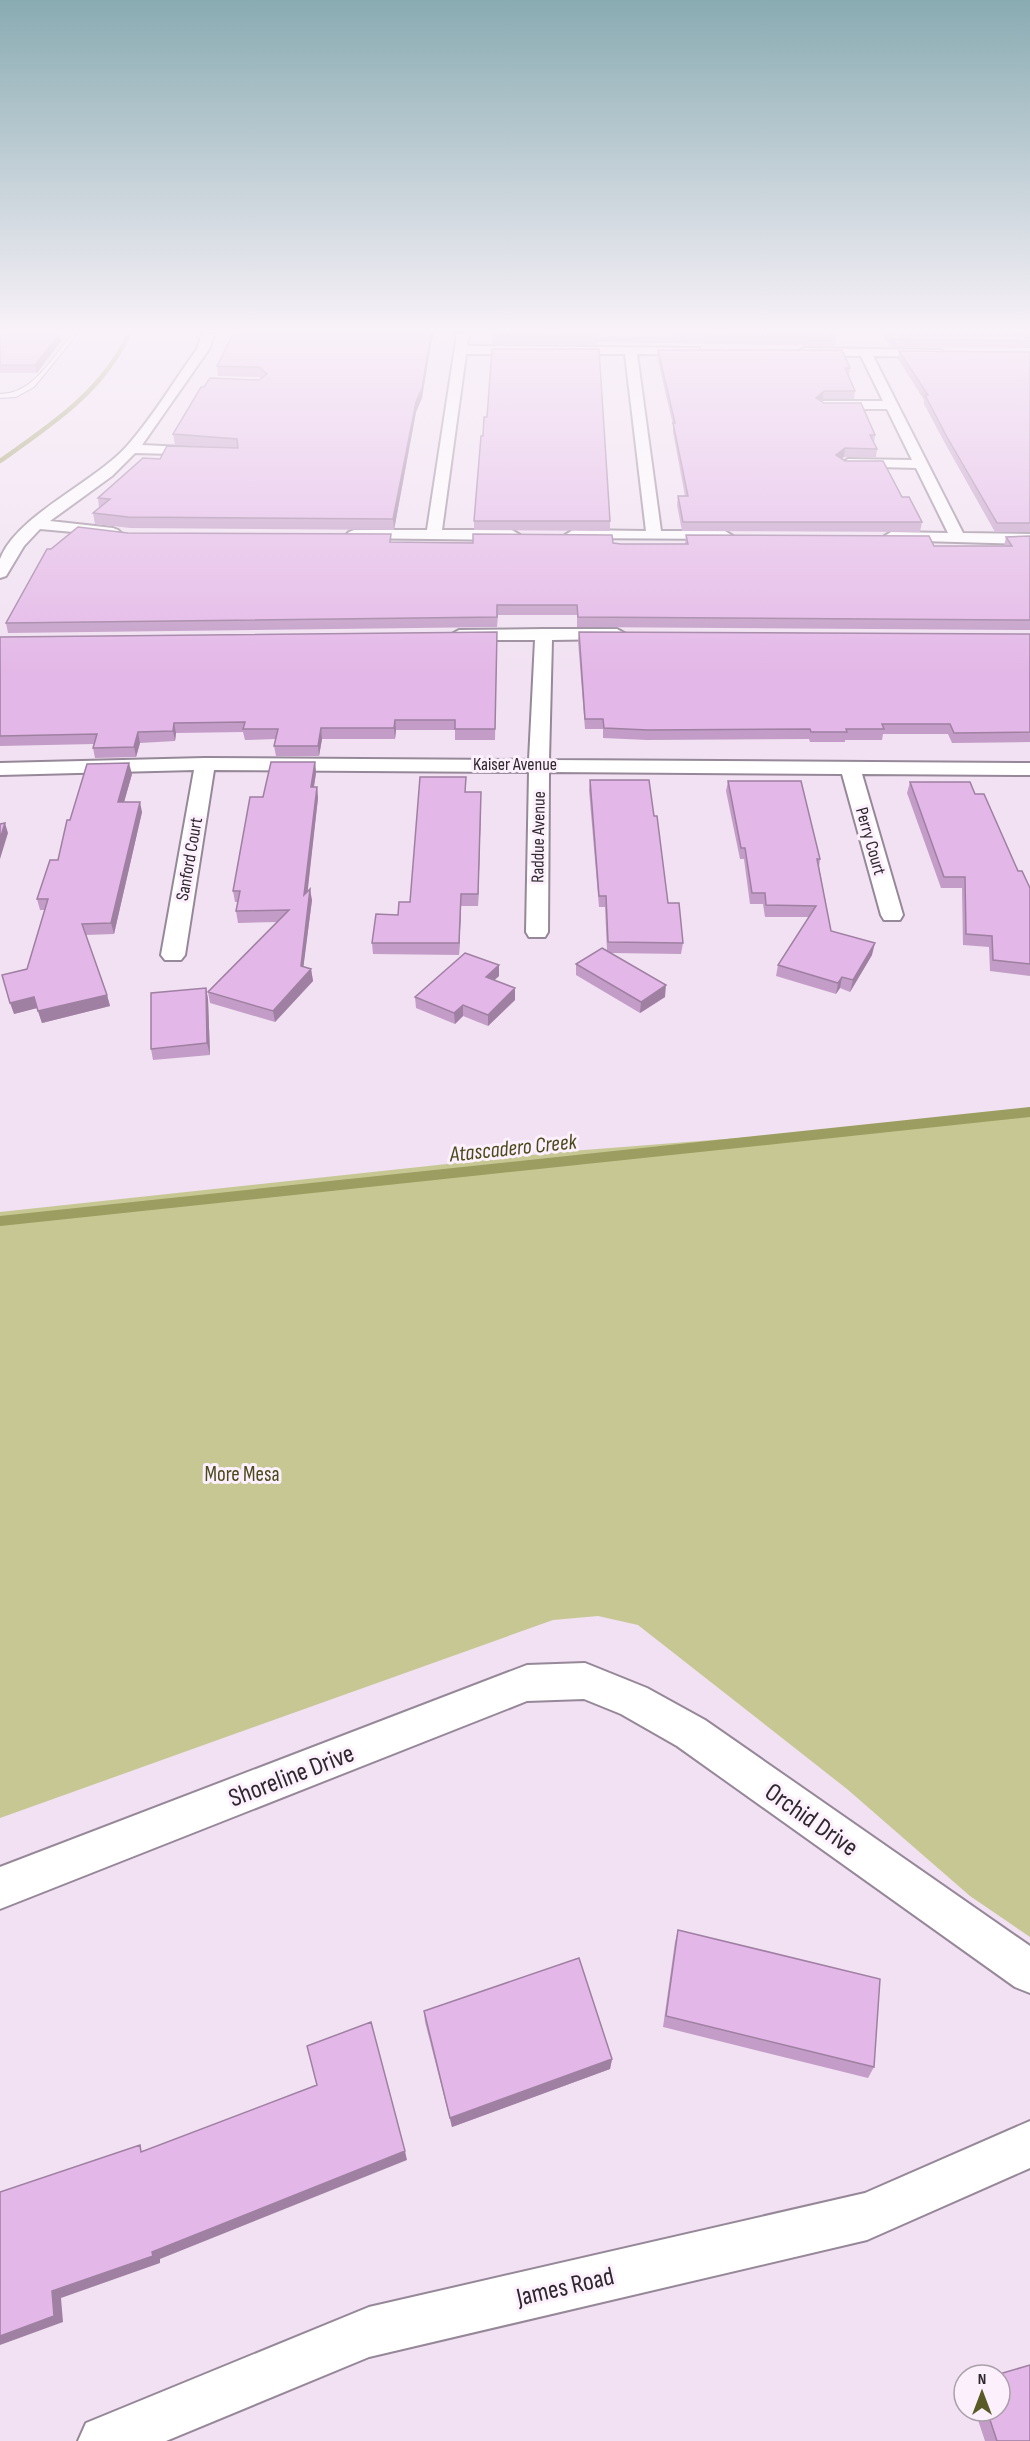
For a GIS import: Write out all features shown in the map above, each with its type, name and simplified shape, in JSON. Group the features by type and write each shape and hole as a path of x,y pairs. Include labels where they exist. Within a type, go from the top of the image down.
{"street":[{"path":"434,535 447,448"},
{"path":"643,448 654,536"},
{"path":"913,448 958,538"},
{"path":"0,573 18,544 36,524 107,473 132,449 223,453"},
{"path":"844,464 921,464"},
{"path":"36,524 130,534"},
{"path":"340,535 526,535"},
{"path":"561,535 736,536"},
{"path":"876,537 1030,538"},
{"name":"Raddue Avenue","path":"537,932 539,764 544,634"},
{"path":"438,635 639,634"},
{"name":"Kaiser Avenue","path":"0,769 205,764 539,764 1030,770"},
{"name":"Sanford Court","path":"173,955 205,764"},
{"name":"Perry Court","path":"850,768 892,915"},
{"name":"Shoreline Drive","path":"0,1888 527,1683 585,1681"},
{"name":"Orchid Drive","path":"585,1681 634,1701 691,1733 1030,1972"},
{"name":"James Road","path":"104,2441 369,2332 867,2216 1030,2144"}],"green space":[{"name":"More Mesa","path":"1030,1115 1030,1937 970,1896 847,1789 638,1625 598,1616 553,1620 0,1818 0,1212 559,1152"}],"building":[{"path":"166,448 407,448 393,519 128,517 93,513 110,499 98,498 143,458 160,459"},
{"path":"480,448 605,448 610,521 474,521"},
{"path":"678,448 876,448 845,448 836,455 845,461 883,461 902,497 909,497 922,522 683,522 678,496 688,496"},
{"path":"953,448 1030,448 1030,523 997,523"},
{"path":"78,527 128,533 391,534 390,542 473,543 473,534 612,535 613,543 621,544 688,544 686,535 929,536 934,546 1012,546 1006,537 1030,536 1030,620 578,617 577,605 497,605 497,617 6,623 47,549 51,549"},
{"path":"497,632 495,729 455,729 455,720 395,720 394,728 321,728 318,746 274,746 278,729 243,729 245,722 174,723 173,731 138,732 134,747 93,748 97,734 0,736 0,637"},
{"path":"579,632 1030,634 1030,732 954,733 950,724 882,724 884,729 846,729 847,732 811,732 810,729 604,728 603,719 585,719"},
{"path":"271,762 315,762 311,787 317,787 304,895 310,889 301,966 311,969 273,1011 208,992 289,910 236,911 240,891 233,891 250,797 263,797"},
{"path":"129,763 118,802 140,802 111,923 82,924 107,995 38,1011 34,997 10,1003 2,975 27,969 48,899 37,899 50,860 58,860 67,820 70,820 87,764"},
{"path":"420,777 466,777 465,792 481,792 478,894 461,894 459,943 372,943 376,914 398,915 399,902 410,902"},
{"path":"590,780 649,780 654,816 657,816 668,903 679,903 683,943 608,942 606,896 599,896"},
{"path":"728,781 801,781 820,859 817,859 831,931 875,943 853,980 842,977 838,983 778,965 816,906 766,905 765,893 752,893 745,848 741,848"},
{"path":"910,782 970,782 975,794 984,794 1018,871 1022,871 1030,888 1030,964 993,960 992,936 966,934 965,877 944,877"},
{"path":"5,823 0,839 0,824"},
{"path":"602,948 666,985 641,1002 576,964"},
{"path":"465,953 499,965 486,977 515,988 488,1015 463,1005 454,1013 415,997"},
{"path":"206,988 207,1043 151,1049 151,993"},
{"path":"678,1930 880,1979 874,2067 666,2016"},
{"path":"579,1958 612,2059 450,2118 424,2011"},
{"path":"371,2022 405,2151 152,2252 153,2256 52,2291 54,2316 0,2336 0,2192 140,2145 141,2152 317,2085 307,2046"},
{"path":"1030,2365 1030,2441 997,2441 991,2423 1012,2423 1012,2370"}],"waterway":[{"path":"0,461 18,448"},
{"name":"Atascadero Creek","path":"0,1221 1030,1112"}]}
